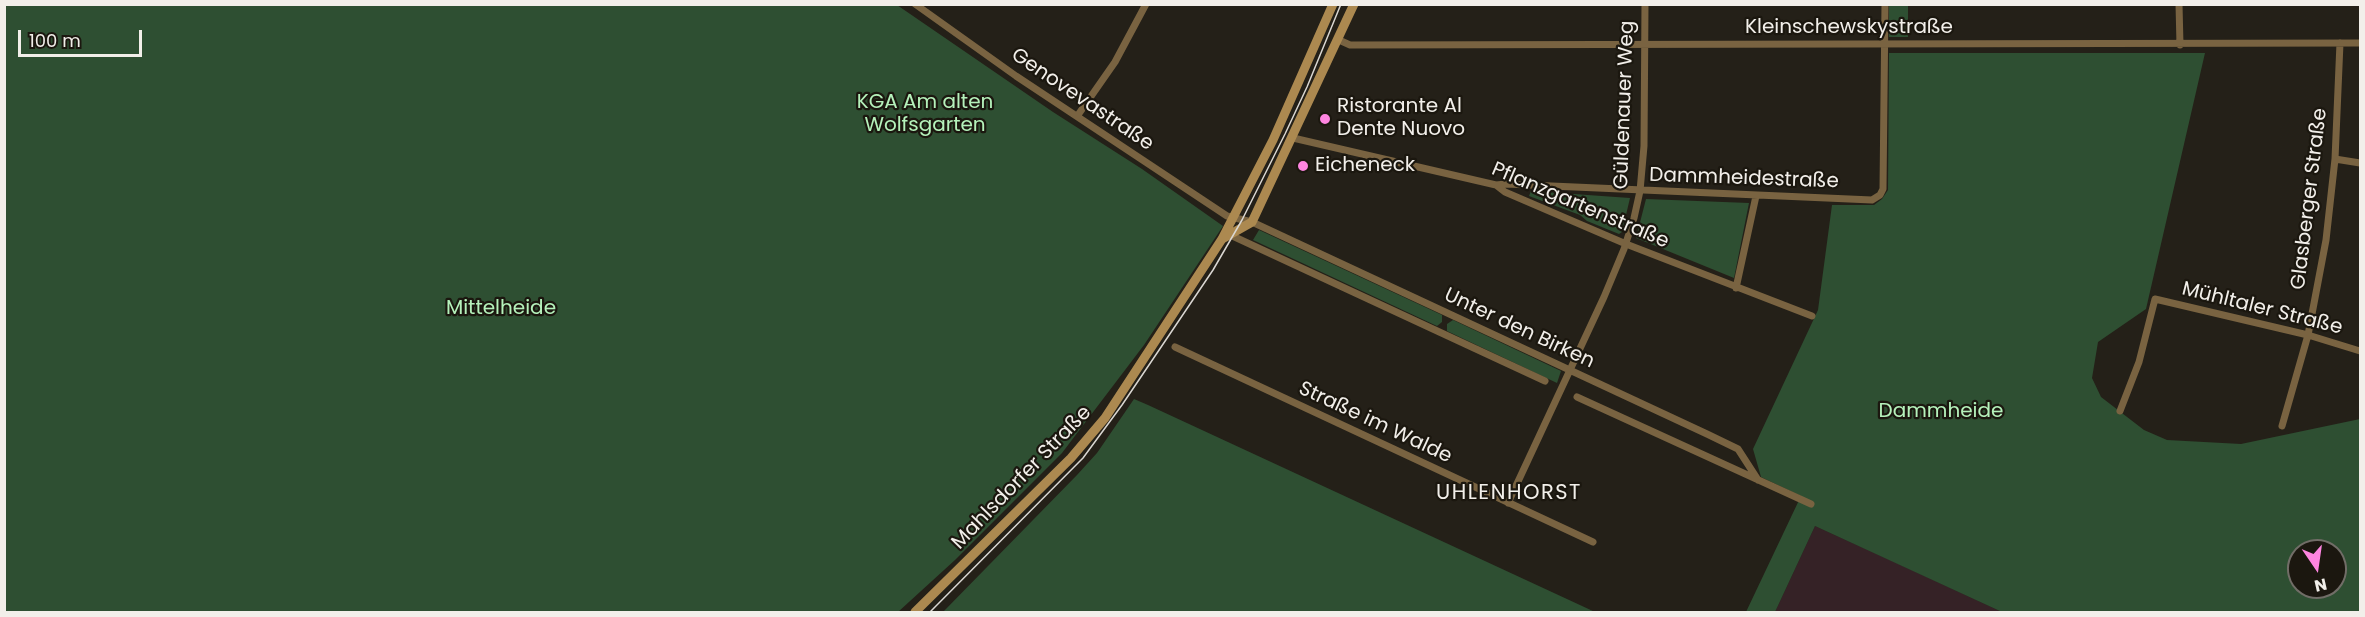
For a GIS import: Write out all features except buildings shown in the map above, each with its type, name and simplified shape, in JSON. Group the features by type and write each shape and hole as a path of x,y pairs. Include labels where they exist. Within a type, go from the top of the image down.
{"main road":[{"name":"Mahlsdorfer Straße","path":"915,612 1089,438 1133,377 1226,235 1297,88 1333,4"},
{"path":"1252,222 1354,4"},
{"name":"Mahlsdorfer Straße","path":"1226,235 1252,222"}],"street":[{"name":"Genovevastraße","path":"915,4 1016,76 1227,216 1252,222"},
{"path":"1078,115 1115,62 1146,4"},
{"name":"Güldenauer Weg","path":"1508,503 1626,244 1640,191 1644,146 1645,4"},
{"path":"1885,4 1885,44"},
{"path":"2179,4 2180,45"},
{"name":"Kleinschewskystraße","path":"1339,40 1350,45 2361,43"},
{"name":"Glasberger Straße","path":"2282,426 2308,335 2326,240 2336,159 2340,43"},
{"name":"Dammheidestraße","path":"1496,185 1872,200 1880,195 1883,189 1885,44"},
{"name":"Pflanzgartenstraße","path":"1293,138 1496,185 1505,192 1626,244 1812,316"},
{"path":"2336,159 2361,163"},
{"path":"1736,288 1756,196"},
{"name":"Unter den Birken","path":"1252,222 1738,449 1758,480"},
{"name":"Unter den Birken","path":"1226,235 1545,381"},
{"name":"Mühltaler Straße","path":"2120,411 2139,362 2155,299 2308,335 2361,351"},
{"name":"Straße im Walde","path":"1175,347 1593,542"},
{"name":"Unter den Birken","path":"1577,397 1811,504"}],"shaded area":[{"path":"1815,526 1892,561 2002,612 1775,612"}],"green space":[{"name":"Mittelheide","path":"4,5 897,5 1223,226 1144,345 1062,453 955,560 898,612 5,612"},
{"path":"1889,5 1908,5 1908,37 1889,37"},
{"name":"Dammheide","path":"1889,53 2205,53 2146,309 2098,342 2092,378 2101,397 2144,430 2167,440 2241,444 2360,419 2360,612 2002,612 1815,526 1775,612 1746,612 1801,496 1761,477 1753,449 1818,310 1832,205 1874,205 1888,190"},
{"path":"1531,191 1630,198 1622,232 1619,234 1587,221 1580,215 1529,196"},
{"path":"1646,199 1749,203 1734,278 1636,238"},
{"path":"1259,230 1442,315 1442,322 1437,326 1253,240"},
{"path":"1453,320 1561,371 1557,383 1447,331 1447,324"},
{"path":"1134,399 1595,612 943,612 1097,453"}],"tram line":[{"path":"930,612 1083,458 1122,405 1213,270 1242,220 1307,87 1341,4"}],"place":[{"name":"Ristorante Al Dente Nuovo","path":"1325,119"},
{"name":"Eicheneck","path":"1303,166"}],"district":[{"name":"UHLENHORST","path":"1509,494"}],"park label":[{"name":"KGA Am alten Wolfsgarten","path":"925,114"}]}
